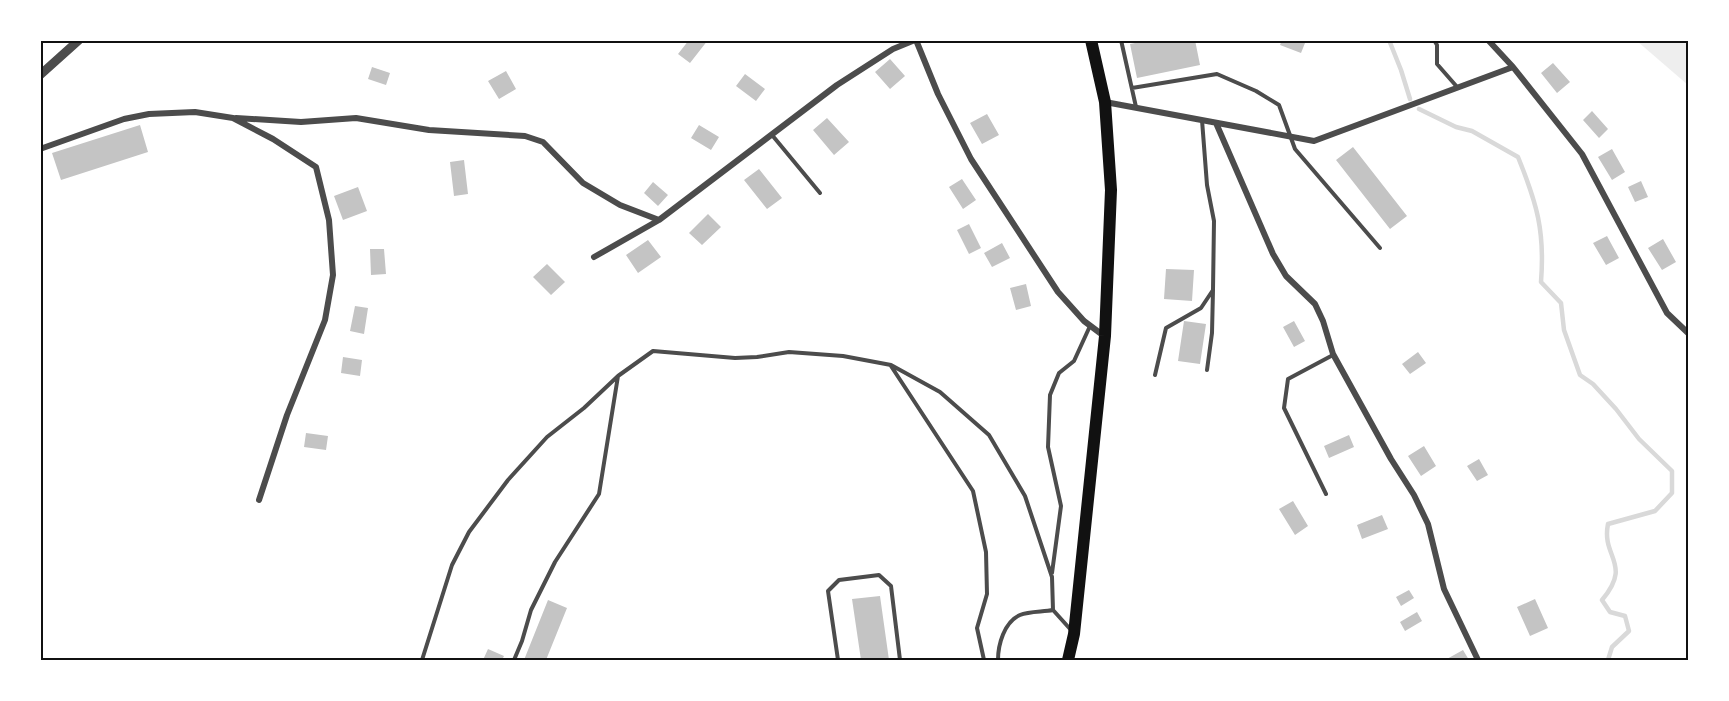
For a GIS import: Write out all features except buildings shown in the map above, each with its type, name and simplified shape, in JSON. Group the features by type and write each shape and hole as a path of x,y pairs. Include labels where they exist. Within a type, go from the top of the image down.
{"main road":[{"path":"1068,660 1074,634 1105,336 1111,190 1105,102 1091,40"}],"street":[{"path":"40,75 79,40"},
{"path":"594,257 659,220 837,85 893,48 916,40 938,94 971,159 1058,292 1090,326 1105,336"},
{"path":"1488,40 1582,154 1667,313 1689,333"},
{"path":"1105,102 1314,141 1512,68"},
{"path":"40,149 124,119 149,114 195,112 233,118 302,122 356,118 429,130 525,136 543,142 583,183 620,205 659,220"},
{"path":"233,118 273,139 316,167 329,220 333,275 325,320 286,415 259,500"},
{"path":"1216,123 1273,254 1286,276 1315,304 1333,354 1390,459 1414,495 1428,524 1444,589 1478,660"}],"lane":[{"path":"1121,40 1136,108"},
{"path":"1434,40 1437,45 1437,64 1459,88"},
{"path":"1132,88 1216,74 1256,91 1280,105 1295,149 1380,248"},
{"path":"1202,120 1207,185 1214,220 1212,333 1207,370"},
{"path":"772,135 820,193"},
{"path":"1155,375 1166,328 1201,308 1213,290"},
{"path":"1074,634 1053,610 1052,577 1061,506 1048,447 1050,395 1059,373 1074,361 1090,326"},
{"path":"422,660 452,565 469,532 508,480 547,437 584,408 618,376 652,351 735,358 789,352 843,356 891,365 940,392 989,435 1025,496 1052,577"},
{"path":"1326,494 1284,408 1288,379 1333,354"},
{"path":"891,365 973,491 986,552 987,594 977,628 984,660"},
{"path":"514,660 531,610 555,562 599,494 618,376"},
{"path":"838,660 828,591 839,580 879,575 891,586 900,660"},
{"path":"998,660 1007,626 1019,615 1053,610"}],"shaded area":[{"path":"1637,41 1688,41 1688,85"}],"waterway":[{"path":"1389,40 1410,99"},
{"path":"1419,109 1456,127 1472,131 1518,157 1538,218 1542,248 1541,282 1561,303 1564,330 1580,375 1593,384 1639,439 1672,471 1672,493 1655,511 1608,524 1608,545 1616,569 1611,588 1602,600 1610,612 1625,616 1629,631 1612,647 1608,660"}]}
